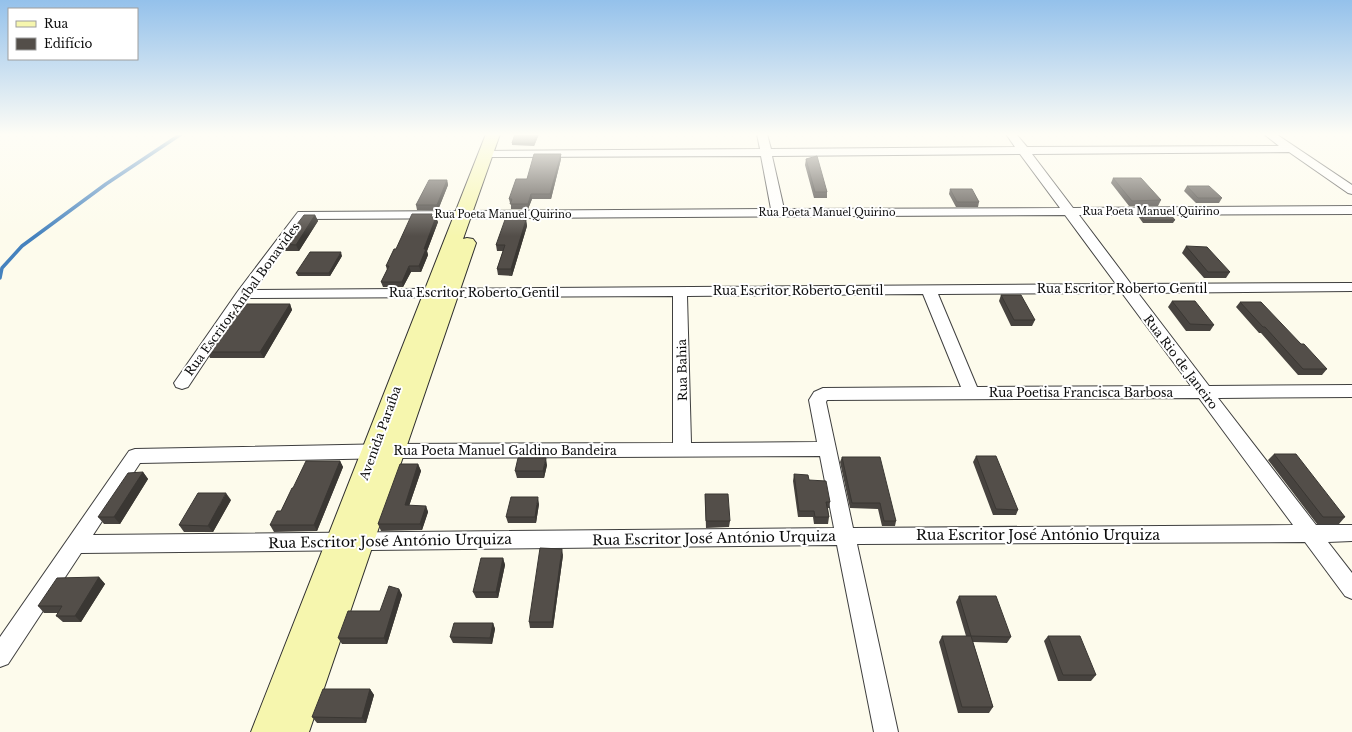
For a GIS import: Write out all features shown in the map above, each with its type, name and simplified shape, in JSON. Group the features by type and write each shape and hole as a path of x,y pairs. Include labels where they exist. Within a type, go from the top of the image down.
{"street":[{"name":"Avenida Paraíba","path":"292,732 350,542 486,168"},
{"path":"768,168 778,212"},
{"name":"Rua Rio de Janeiro","path":"1036,168 1352,590"},
{"path":"1320,168 1352,190"},
{"name":"Rua Poeta Manuel Quirino","path":"302,215 1352,210"},
{"name":"Rua Escritor Aníbal Bonavides","path":"182,383 243,294 302,215"},
{"name":"Rua Escritor Roberto Gentil","path":"243,294 441,291 1352,287"},
{"path":"929,290 971,392"},
{"name":"Rua Bahia","path":"680,291 682,449"},
{"name":"Rua Poetisa Francisca Barbosa","path":"828,449 818,400 824,394 1352,390"},
{"path":"828,449 886,732"},
{"name":"Rua Poeta Manuel Galdino Bandeira","path":"75,544 135,456 383,451 828,449"},
{"name":"Rua Escritor José António Urquiza","path":"75,544 845,536 1352,533"},
{"name":"Avenida Paraíba","path":"268,732 350,542"},
{"path":"0,656 75,544"}],"building":[{"path":"530,168 557,168 550,194 531,194 528,204 510,204 512,199 509,199 516,179 527,179"},
{"path":"808,168 820,168 827,192 815,192"},
{"path":"1113,178 1141,178 1161,200 1132,201"},
{"path":"429,180 447,180 437,205 416,205"},
{"path":"1187,186 1209,186 1222,198 1198,198"},
{"path":"950,189 972,189 979,202 957,202"},
{"path":"524,213 523,220 526,220 511,269 497,269 505,245 496,245 507,214"},
{"path":"1139,213 1169,213 1175,220 1144,220"},
{"path":"412,214 432,214 431,217 436,217 419,266 409,266 402,282 381,282 389,266 386,266 394,249 396,249"},
{"path":"304,215 315,215 296,245 282,244"},
{"path":"1186,246 1207,247 1230,272 1208,272"},
{"path":"310,252 341,252 329,273 296,273"},
{"path":"1001,295 1021,295 1035,320 1014,320"},
{"path":"1172,301 1195,301 1214,325 1190,324"},
{"path":"1240,302 1261,302 1327,369 1303,369"},
{"path":"239,304 290,304 260,352 207,352"},
{"path":"1274,454 1296,454 1345,517 1323,517"},
{"path":"976,456 996,456 1018,510 996,509"},
{"path":"842,457 880,457 896,521 884,521 880,503 852,503"},
{"path":"518,458 546,458 543,471 515,471"},
{"path":"306,461 340,461 314,525 270,525 277,511 281,511"},
{"path":"400,464 418,464 405,505 426,506 420,524 378,524"},
{"path":"143,472 114,517 98,517 128,473"},
{"path":"794,474 808,475 809,480 826,481 830,502 826,502 829,517 815,517 814,511 799,511"},
{"path":"198,493 226,493 208,526 179,525"},
{"path":"705,494 728,494 730,521 706,521"},
{"path":"511,497 538,497 535,517 506,517"},
{"path":"540,548 562,549 552,622 529,622"},
{"path":"481,558 503,558 496,592 473,592"},
{"path":"99,577 75,616 56,616 62,606 38,606 57,578"},
{"path":"389,586 399,589 384,638 338,638 348,611 380,611"},
{"path":"959,596 996,596 1011,637 971,636"},
{"path":"454,623 493,623 490,638 450,637"},
{"path":"942,636 971,636 993,707 962,707"},
{"path":"1048,636 1080,636 1096,675 1063,675"},
{"path":"323,689 370,689 362,718 312,717"}],"waterway":[{"path":"0,278 2,268 22,246 130,168"}]}
